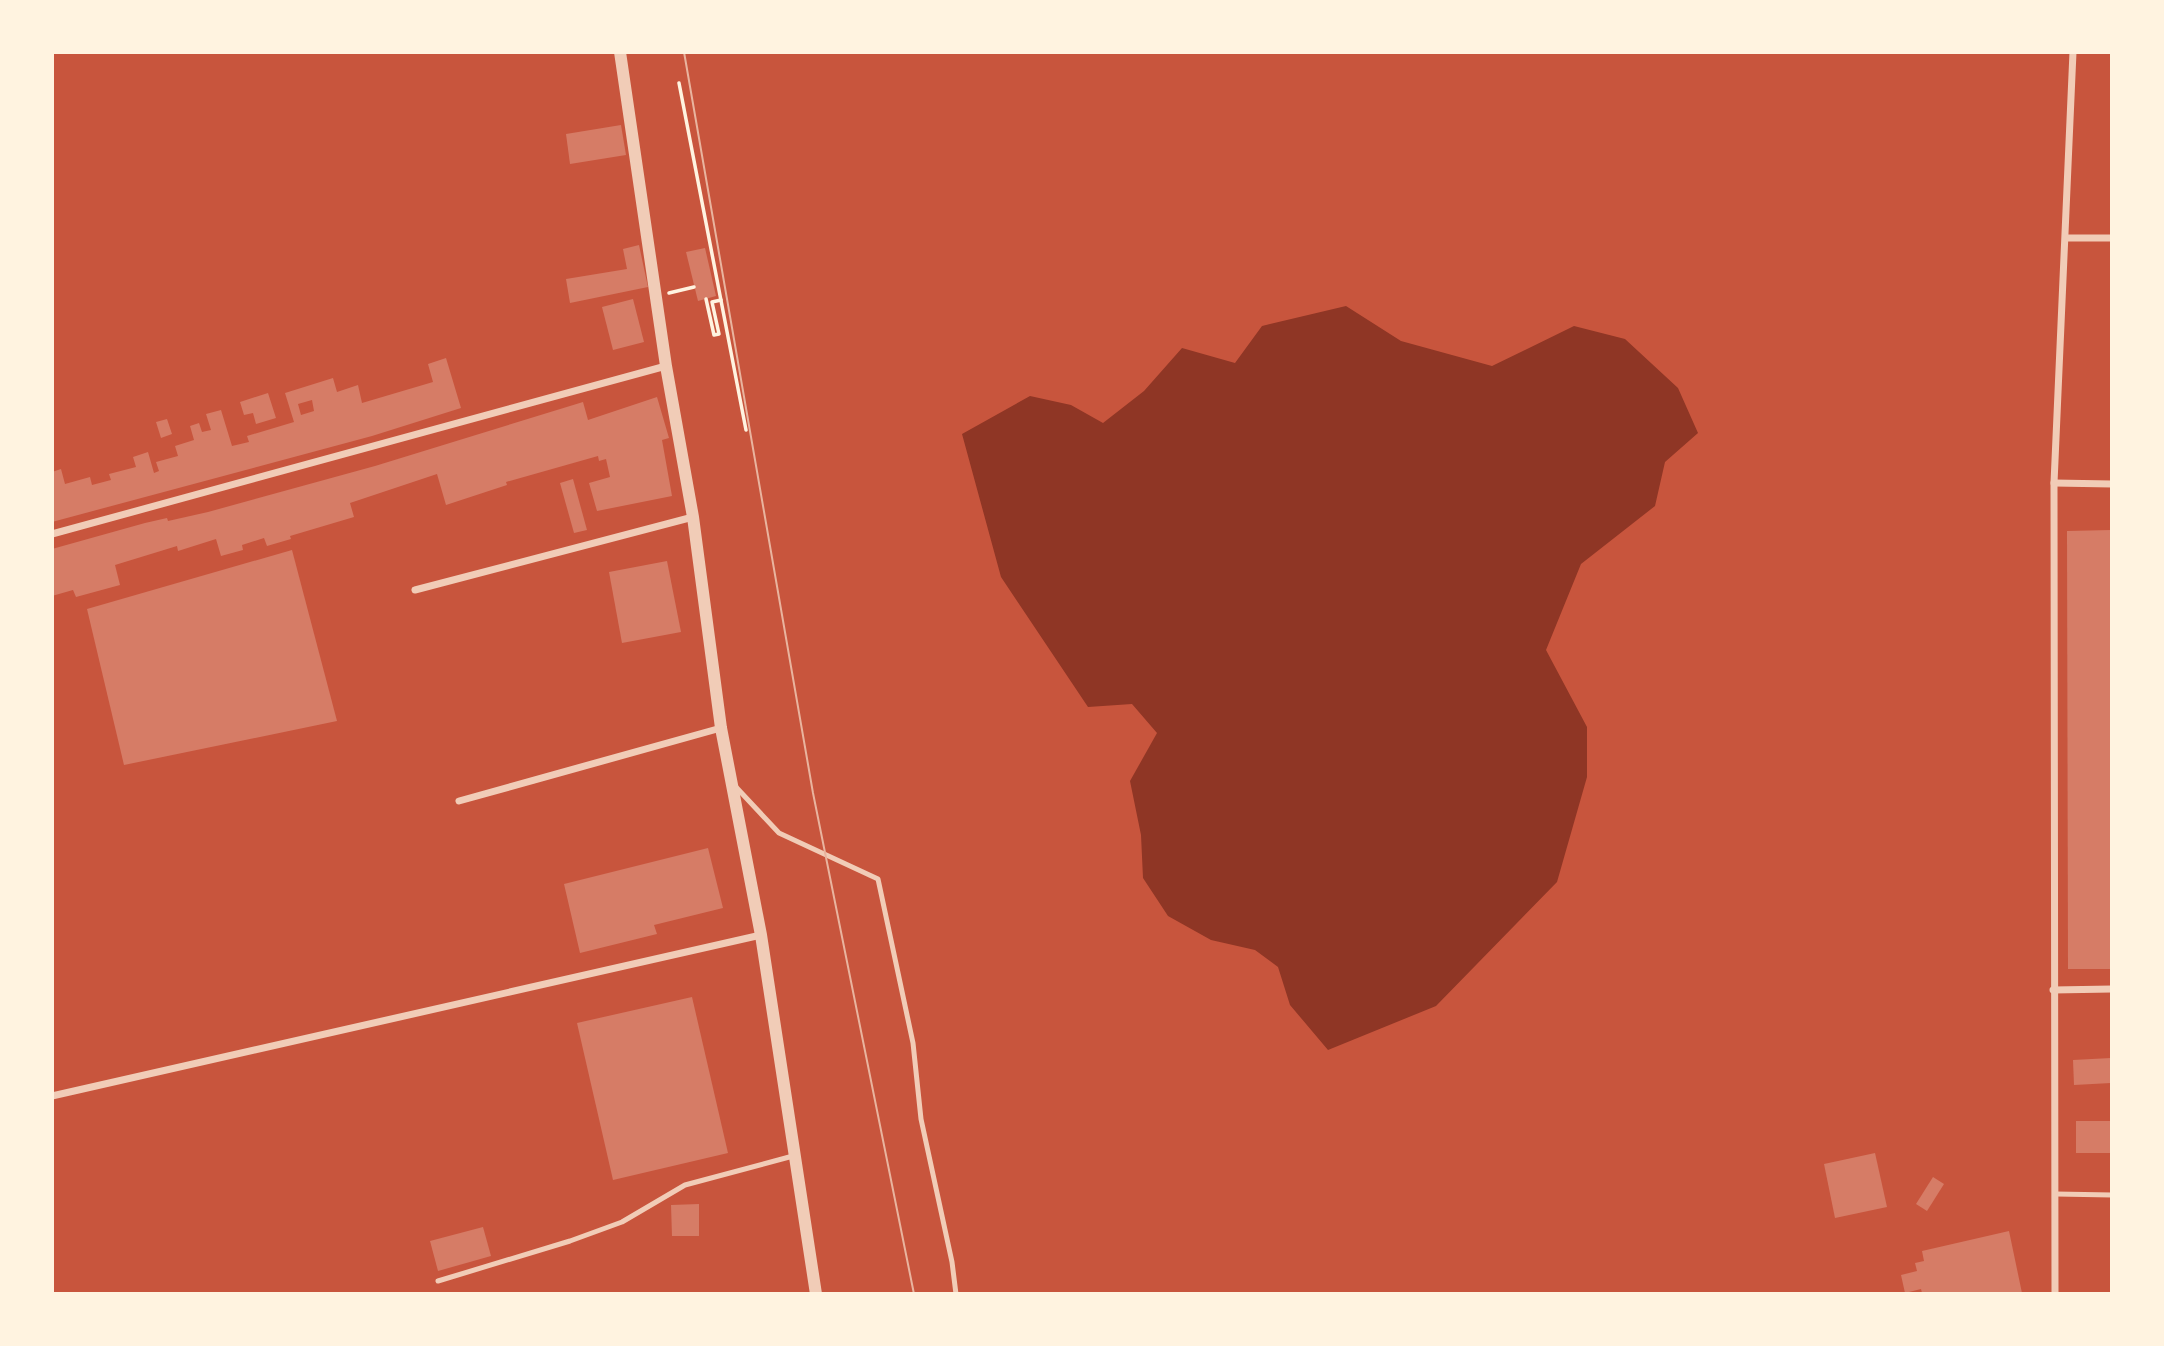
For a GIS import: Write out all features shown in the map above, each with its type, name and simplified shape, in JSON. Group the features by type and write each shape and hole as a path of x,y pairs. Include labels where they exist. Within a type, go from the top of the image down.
{"street":[{"path":"620,52 666,366 693,517 721,728 761,935 816,1293"},
{"path":"2054,1293 2054,483 2073,52"},
{"path":"2066,237 2112,238"},
{"path":"52,534 666,366"},
{"path":"2054,483 2112,484"},
{"path":"415,590 693,517"},
{"path":"459,801 721,728"},
{"path":"52,1096 761,935"},
{"path":"2053,990 2112,989"}],"lane":[{"path":"733,784 779,834 878,880 913,1043 921,1119 952,1262 956,1293"},
{"path":"438,1281 570,1241 622,1222 685,1185 793,1156"},
{"path":"2056,1194 2112,1195"}],"path":[{"path":"679,83 747,430"},
{"path":"656,296 694,287"},
{"path":"706,299 714,335 719,334 712,302 721,300"}],"shaded area":[{"path":"1346,306 1401,341 1492,366 1574,326 1625,339 1678,388 1698,433 1665,462 1655,506 1581,564 1546,650 1587,727 1587,777 1557,882 1436,1006 1328,1050 1290,1005 1278,967 1255,950 1211,940 1168,916 1143,878 1141,835 1130,781 1157,733 1132,704 1088,707 1001,577 962,434 1030,396 1071,405 1103,423 1144,391 1182,348 1235,363 1262,326"}],"building":[{"path":"621,125 626,155 570,164 566,134"},
{"path":"639,245 648,287 570,303 566,279 627,269 623,249"},
{"path":"705,248 716,296 698,301 686,252"},
{"path":"633,299 644,342 613,350 602,307"},
{"path":"446,358 461,408 372,436 52,522 52,472 61,469 65,484 90,477 92,485 111,480 109,474 136,467 133,457 148,452 154,473 159,471 156,462 178,456 175,446 194,440 190,426 199,423 202,432 211,430 206,414 221,410 232,446 249,442 247,436 294,422 285,393 333,378 337,392 358,385 362,403 433,382 428,364","holes":["312,400 314,411 301,415 298,404"]},
{"path":"268,393 276,418 256,424 253,413 244,415 240,402"},
{"path":"657,397 669,438 662,440 672,496 597,511 589,483 610,477 606,459 599,461 598,456 506,482 507,485 446,505 437,474 350,503 354,517 290,536 291,539 267,546 264,538 242,545 243,550 221,556 216,539 178,551 177,546 115,565 120,585 76,597 73,590 52,596 52,549 145,523 208,512 375,466 583,402 588,420"},
{"path":"167,419 172,434 161,438 156,422"},
{"path":"573,479 587,530 574,533 560,483"},
{"path":"2111,530 2111,969 2068,969 2067,531"},
{"path":"292,550 337,721 124,765 87,609"},
{"path":"667,561 681,632 622,643 609,572"},
{"path":"708,848 723,908 654,925 657,934 580,953 564,884"},
{"path":"692,997 728,1153 613,1180 577,1023"},
{"path":"2111,1058 2111,1083 2074,1085 2073,1060"},
{"path":"2076,1121 2111,1121 2111,1153 2076,1153"},
{"path":"1875,1153 1887,1207 1835,1218 1824,1164"},
{"path":"1933,1177 1944,1184 1927,1211 1916,1204"},
{"path":"699,1204 699,1236 672,1236 671,1205"},
{"path":"483,1227 491,1256 438,1271 430,1241"},
{"path":"2009,1231 2022,1293 1922,1293 1921,1289 1905,1293 1901,1275 1917,1271 1915,1263 1924,1261 1922,1251"}],"tram line":[{"path":"684,52 813,793 914,1294"}]}
